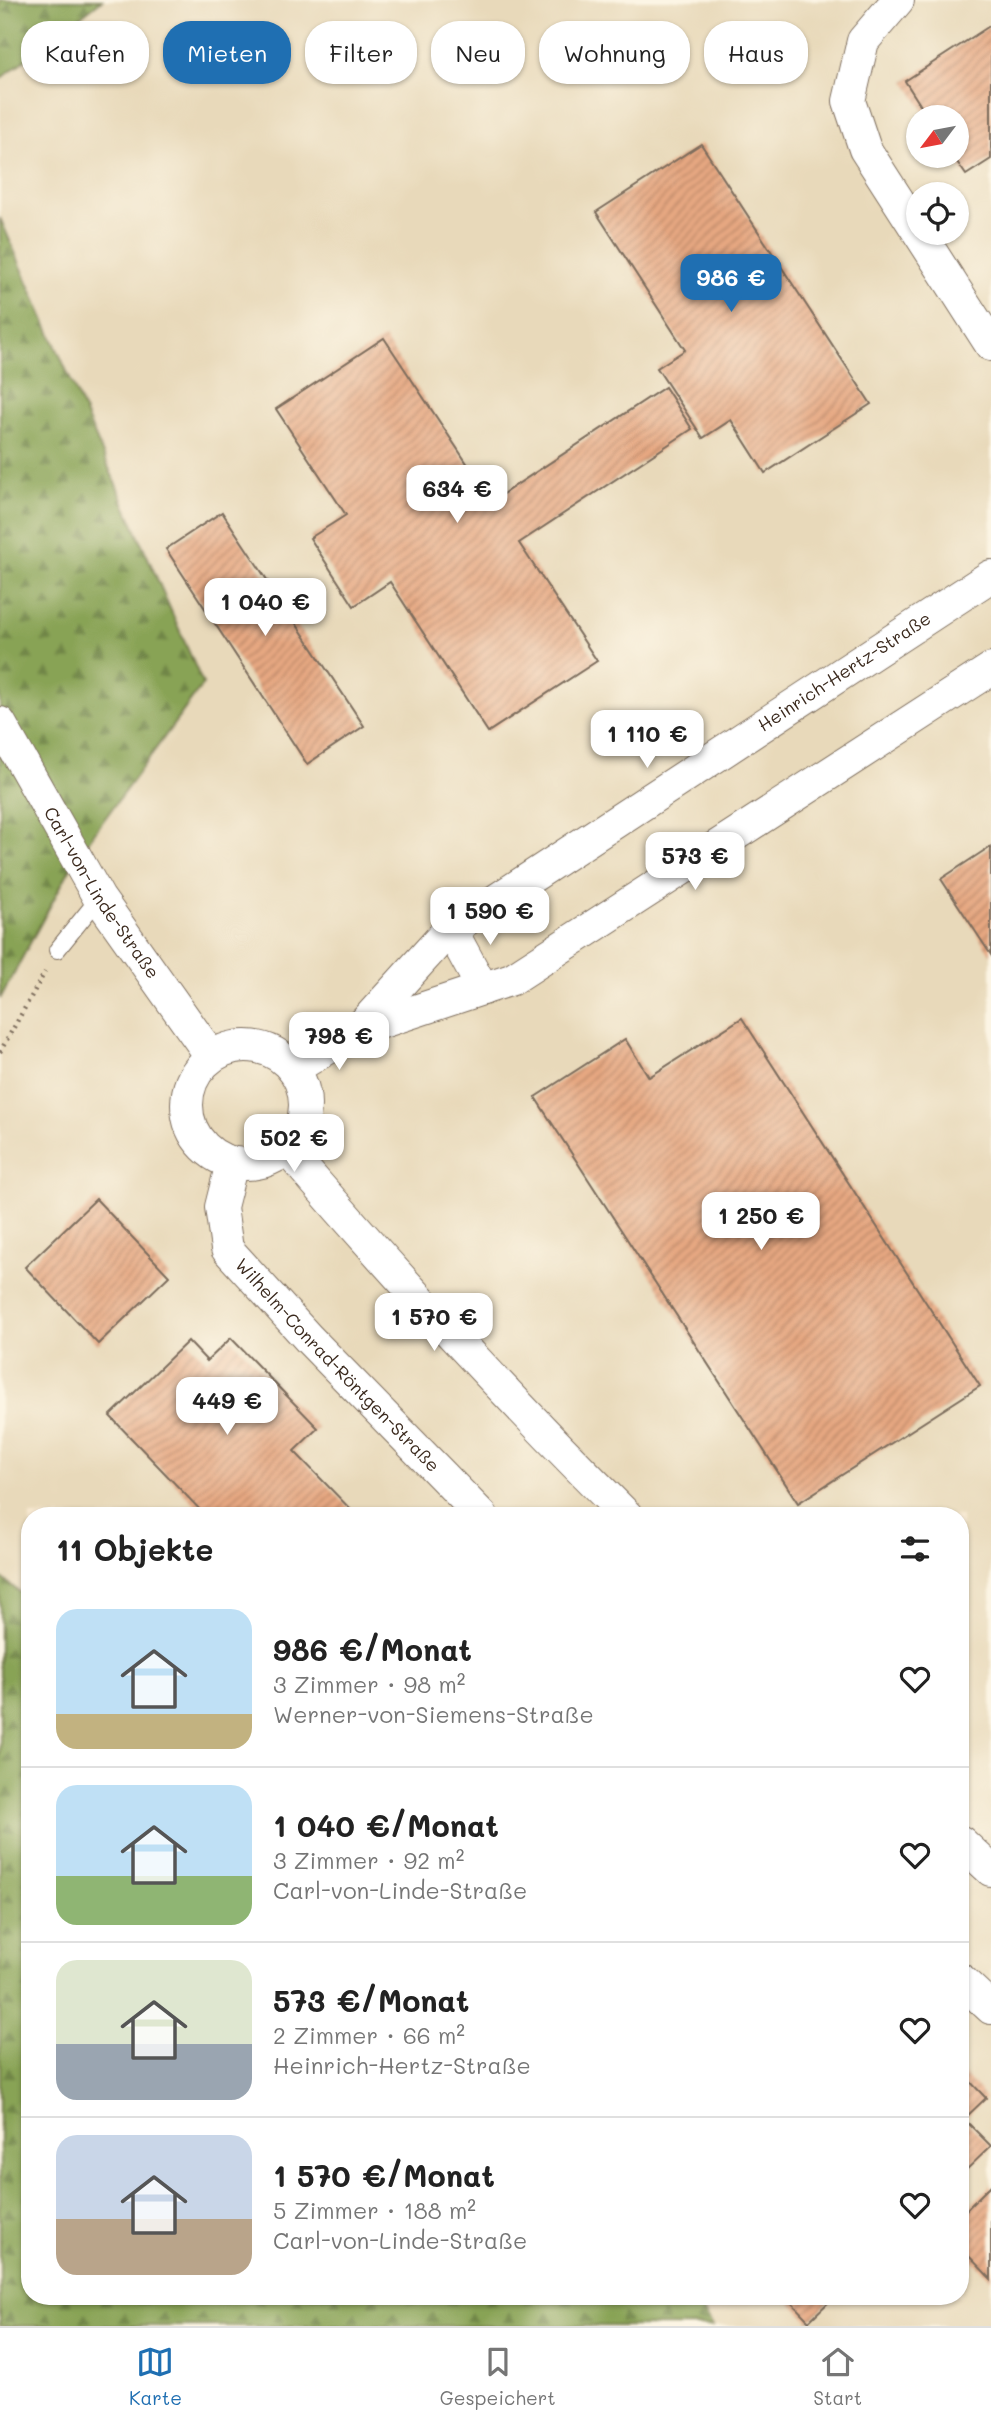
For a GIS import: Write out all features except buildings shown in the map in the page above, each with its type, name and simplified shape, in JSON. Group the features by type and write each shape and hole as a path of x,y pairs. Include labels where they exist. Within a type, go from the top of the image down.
{"street":[{"path":"898,0 863,41 849,101 865,149 991,345"},
{"name":"Heinrich-Hertz-Straße","path":"358,1030 451,930 991,576"},
{"name":"Heinrich-Hertz-Straße","path":"293,1069 358,1030 512,979 991,669"},
{"name":"Carl-von-Linde-Straße","path":"0,723 99,898 211,1056"},
{"path":"451,930 484,989"},
{"path":"246,1045 264,1048 280,1056 293,1069 302,1084 303,1119 297,1135 286,1148 270,1159 252,1164 232,1163 214,1156 199,1143 190,1125 186,1106 189,1087 197,1069 211,1056 228,1047 246,1045"},
{"path":"286,1148 385,1262 618,1507"},
{"name":"Wilhelm-Conrad-Röntgen-Straße","path":"232,1163 221,1207 227,1249 309,1339 473,1507"},
{"path":"969,1849 991,1870"},
{"path":"969,1987 991,2008"}],"lane":[{"path":"57,950 99,898"}],"path":[{"path":"0,1052 57,950"}],"shaded area":[{"path":"102,0 991,0 991,2326 713,2326 699,2305 969,2305 969,1507 21,1507 21,1594 0,1576 0,999 76,858 203,684 0,218 0,79 21,63 21,84 149,84 149,21 75,21"}],"green space":[{"path":"0,0 102,0 75,21 21,21 21,63 0,79"},
{"path":"0,218 203,684 76,858 0,999"},
{"path":"0,1576 21,1594 21,2305 699,2305 713,2326 0,2326"}]}
